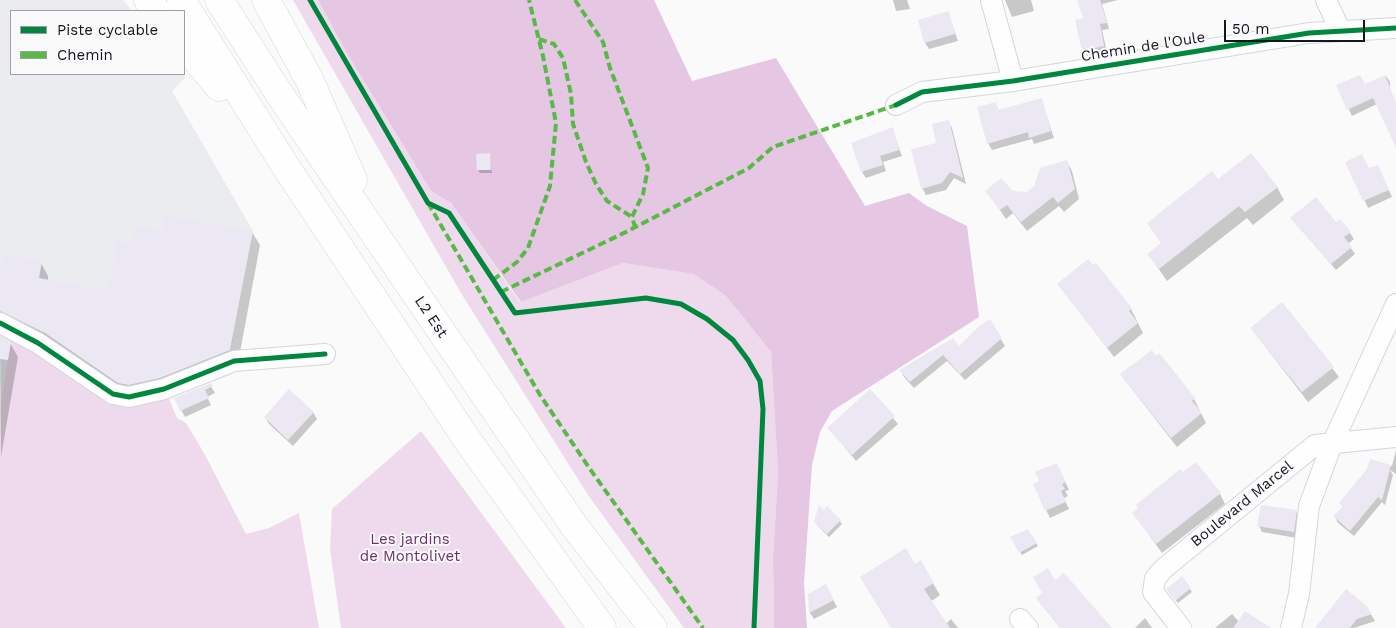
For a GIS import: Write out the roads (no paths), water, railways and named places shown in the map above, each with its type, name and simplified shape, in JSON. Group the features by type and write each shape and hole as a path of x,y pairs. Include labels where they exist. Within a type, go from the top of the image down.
{"highway":[{"path":"181,0 286,167 468,441 602,628"},
{"name":"L2 Est","path":"219,0 575,527 653,628"},
{"path":"266,0 310,81 380,241"},
{"path":"185,46 286,167"}],"street":[{"path":"991,0 1013,81"},
{"path":"1326,0 1340,30"},
{"name":"Chemin de l'Oule","path":"896,104 922,92 1013,81 1309,33 1396,28"},
{"path":"1292,628 1299,594 1308,513 1332,444 1396,304"},
{"path":"0,323 38,343 113,394 129,397 164,389 234,360 325,354"},
{"name":"Boulevard Marcel","path":"1180,628 1153,592 1154,579 1162,570 1315,445 1396,437"}],"park label":[{"name":"Les jardins de Montolivet","path":"410,548"}]}
